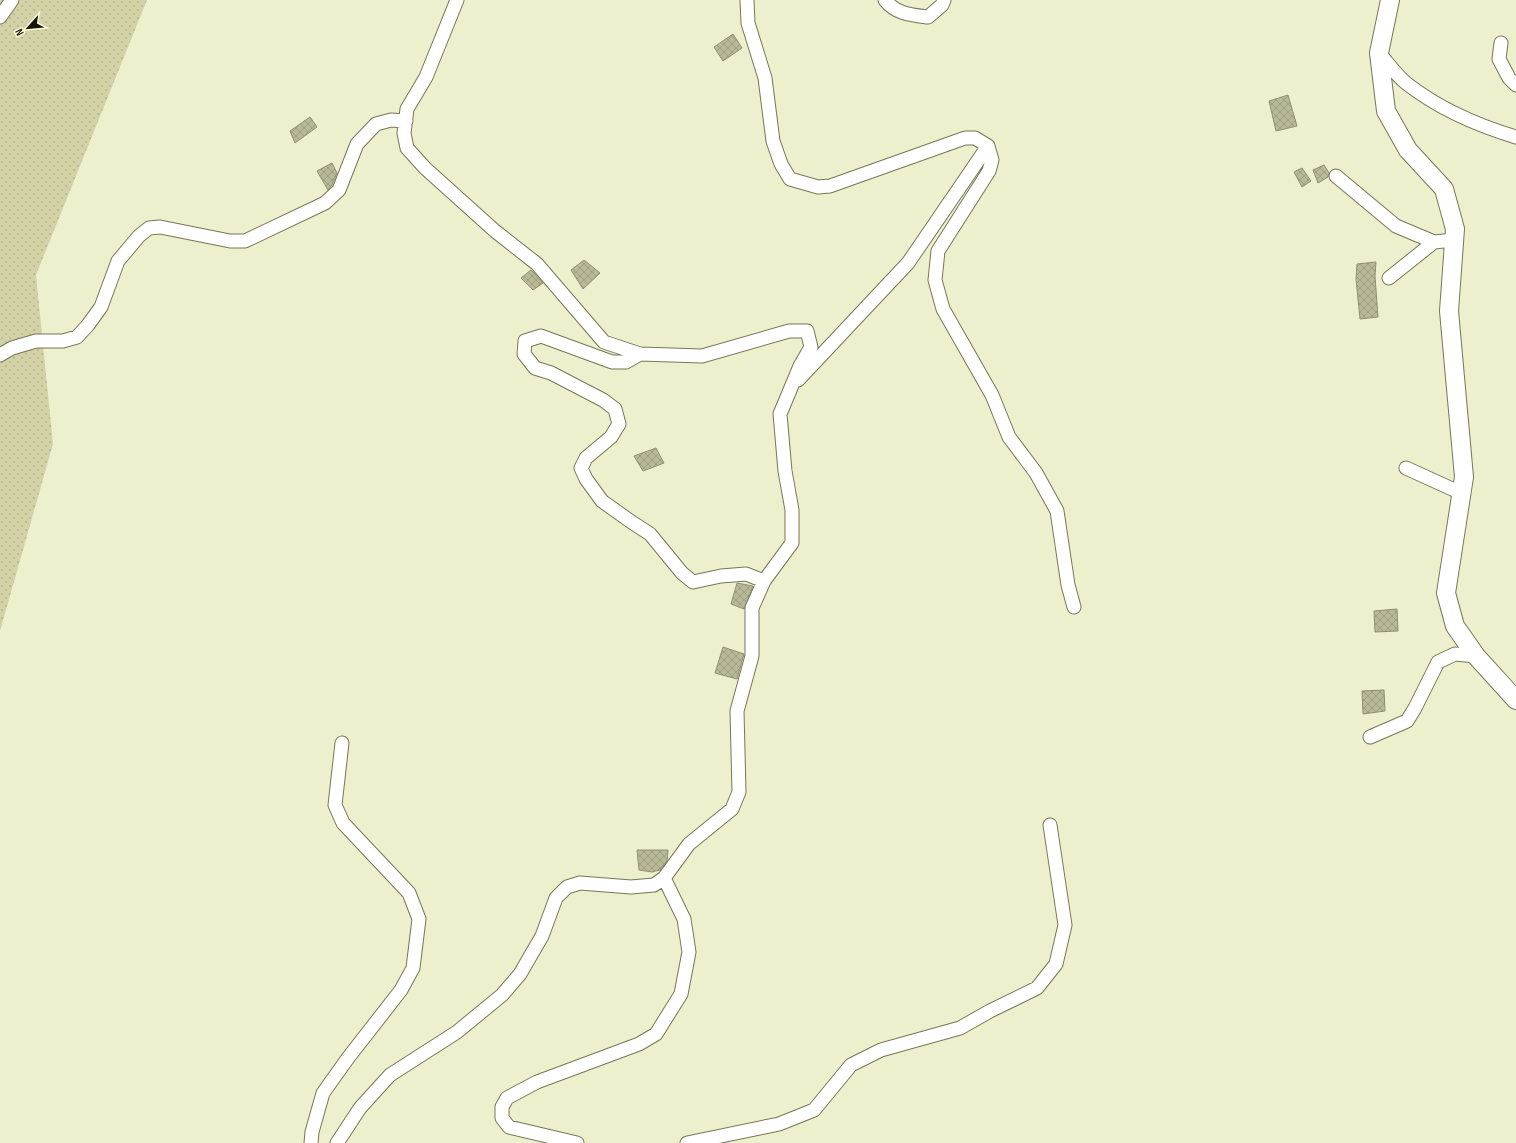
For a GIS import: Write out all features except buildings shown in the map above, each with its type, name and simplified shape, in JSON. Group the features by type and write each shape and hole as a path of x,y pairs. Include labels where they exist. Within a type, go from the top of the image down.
{"street":[{"path":"0,17 12,0"},
{"path":"337,1143 360,1108 390,1075 457,1032 502,995 520,974 542,936 556,898 567,887 580,883 631,887 654,885 664,878 689,844 732,809 739,792 737,712 752,656 752,608 764,581 792,543 792,510 784,471 780,414 800,366 811,347 807,331 789,331 702,356 640,354 604,342 537,264 495,231 425,168 406,148 404,133 407,109 426,77 457,0"},
{"path":"748,0 748,23 765,78 773,141 781,164 790,179 818,187 830,186 965,138 975,138 988,146 992,160 989,171 938,251 935,280 943,308 992,395 1009,437 1036,472 1057,511 1068,585 1074,607"},
{"path":"885,0 890,6 905,14 928,17 942,5 944,0"},
{"path":"1390,0 1379,54 1386,111 1408,150 1444,189 1455,228 1449,311 1464,477 1446,593 1455,626 1476,656 1516,700"},
{"path":"1501,43 1498,60 1509,78 1516,85"},
{"path":"1379,54 1405,83 1451,113 1489,129 1516,137"},
{"path":"0,355 12,348 36,341 63,342 77,337 101,307 118,261 139,236 149,228 160,227 230,241 245,241 326,203 339,190 357,144 376,124 391,120 406,121"},
{"path":"791,388 908,263 988,146"},
{"path":"1336,176 1396,226 1434,242 1454,240"},
{"path":"1389,278 1434,242"},
{"path":"640,354 626,362 612,362 541,336 525,341 524,354 535,368 551,373 603,400 615,409 619,424 611,437 586,458 582,468 586,479 602,501 630,522 650,534 682,573 693,582 721,576 746,574 764,581"},
{"path":"1406,468 1461,493"},
{"path":"1370,737 1407,721 1438,662 1455,654 1476,656"},
{"path":"311,1143 312,1132 323,1093 401,990 413,968 419,920 409,893 343,823 335,805 342,743"},
{"path":"687,1143 779,1124 814,1110 851,1065 881,1050 960,1028 990,1011 1037,988 1056,964 1065,925 1050,825"},
{"path":"577,1143 510,1127 502,1118 502,1107 507,1098 537,1082 639,1044 656,1034 681,994 689,952 684,919 664,878"}],"green space":[{"path":"0,0 147,0 36,275 53,444 0,631"}]}
